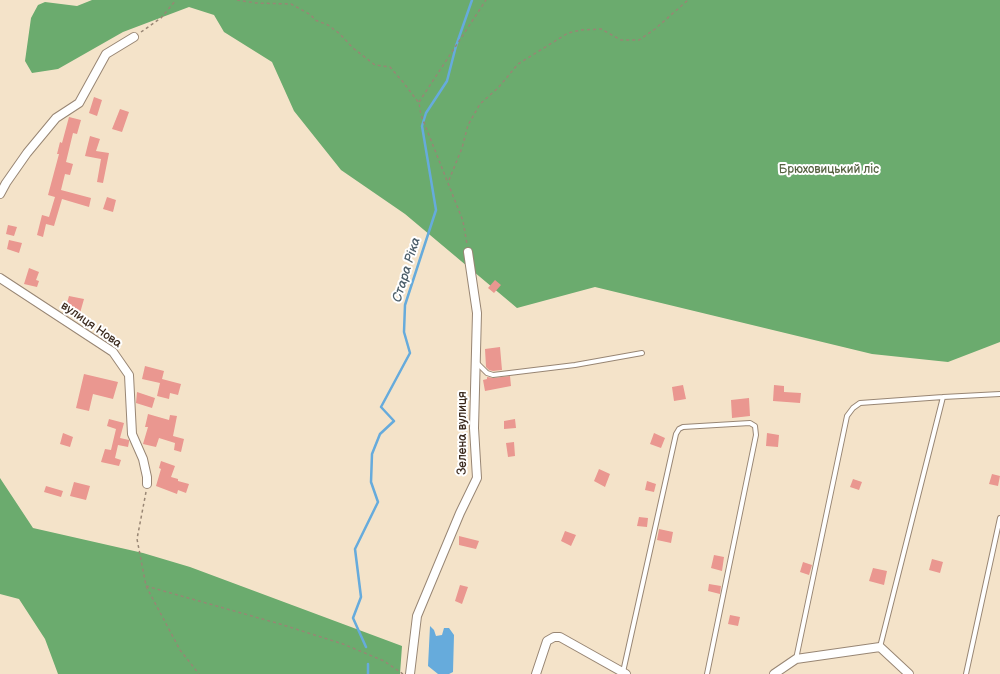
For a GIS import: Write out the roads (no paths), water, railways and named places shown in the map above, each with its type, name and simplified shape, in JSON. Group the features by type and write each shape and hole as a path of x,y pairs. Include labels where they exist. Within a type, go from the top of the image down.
{"street":[{"path":"0,194 27,152 56,118 79,103 106,54 134,37"},
{"name":"Зелена вулиця","path":"410,674 417,616 457,520 477,478 474,428 478,313 468,252"},
{"name":"вулиця Нова","path":"0,278 113,352 129,375 129,402 132,434 143,459 147,484"},
{"path":"536,674 548,642 554,637 560,637 624,673"},
{"path":"774,674 796,658 880,647 909,674"}],"lane":[{"path":"477,363 487,373 493,376 575,365 642,353"},
{"path":"796,658 847,416 853,408 860,403 1000,394"},
{"path":"880,647 943,397"},
{"path":"624,673 676,434 679,429 683,427 750,423 755,426 756,435 707,674"},
{"path":"966,674 1000,518"}],"water":[{"path":"430,626 434,630 436,636 442,635 444,628 449,628 454,635 453,672 449,674 438,674 428,666"}],"waterway":[{"name":"Стара Ріка","path":"366,647 353,618 361,597 355,549 378,502 371,482 372,454 380,434 394,421 381,407 410,353 404,332 405,305 436,210 422,126 426,113 447,81 456,46 472,0"},
{"name":"Стара Ріка","path":"368,664 368,674"}],"park label":[{"name":"Брюховицький ліс","path":"829,170"}]}
